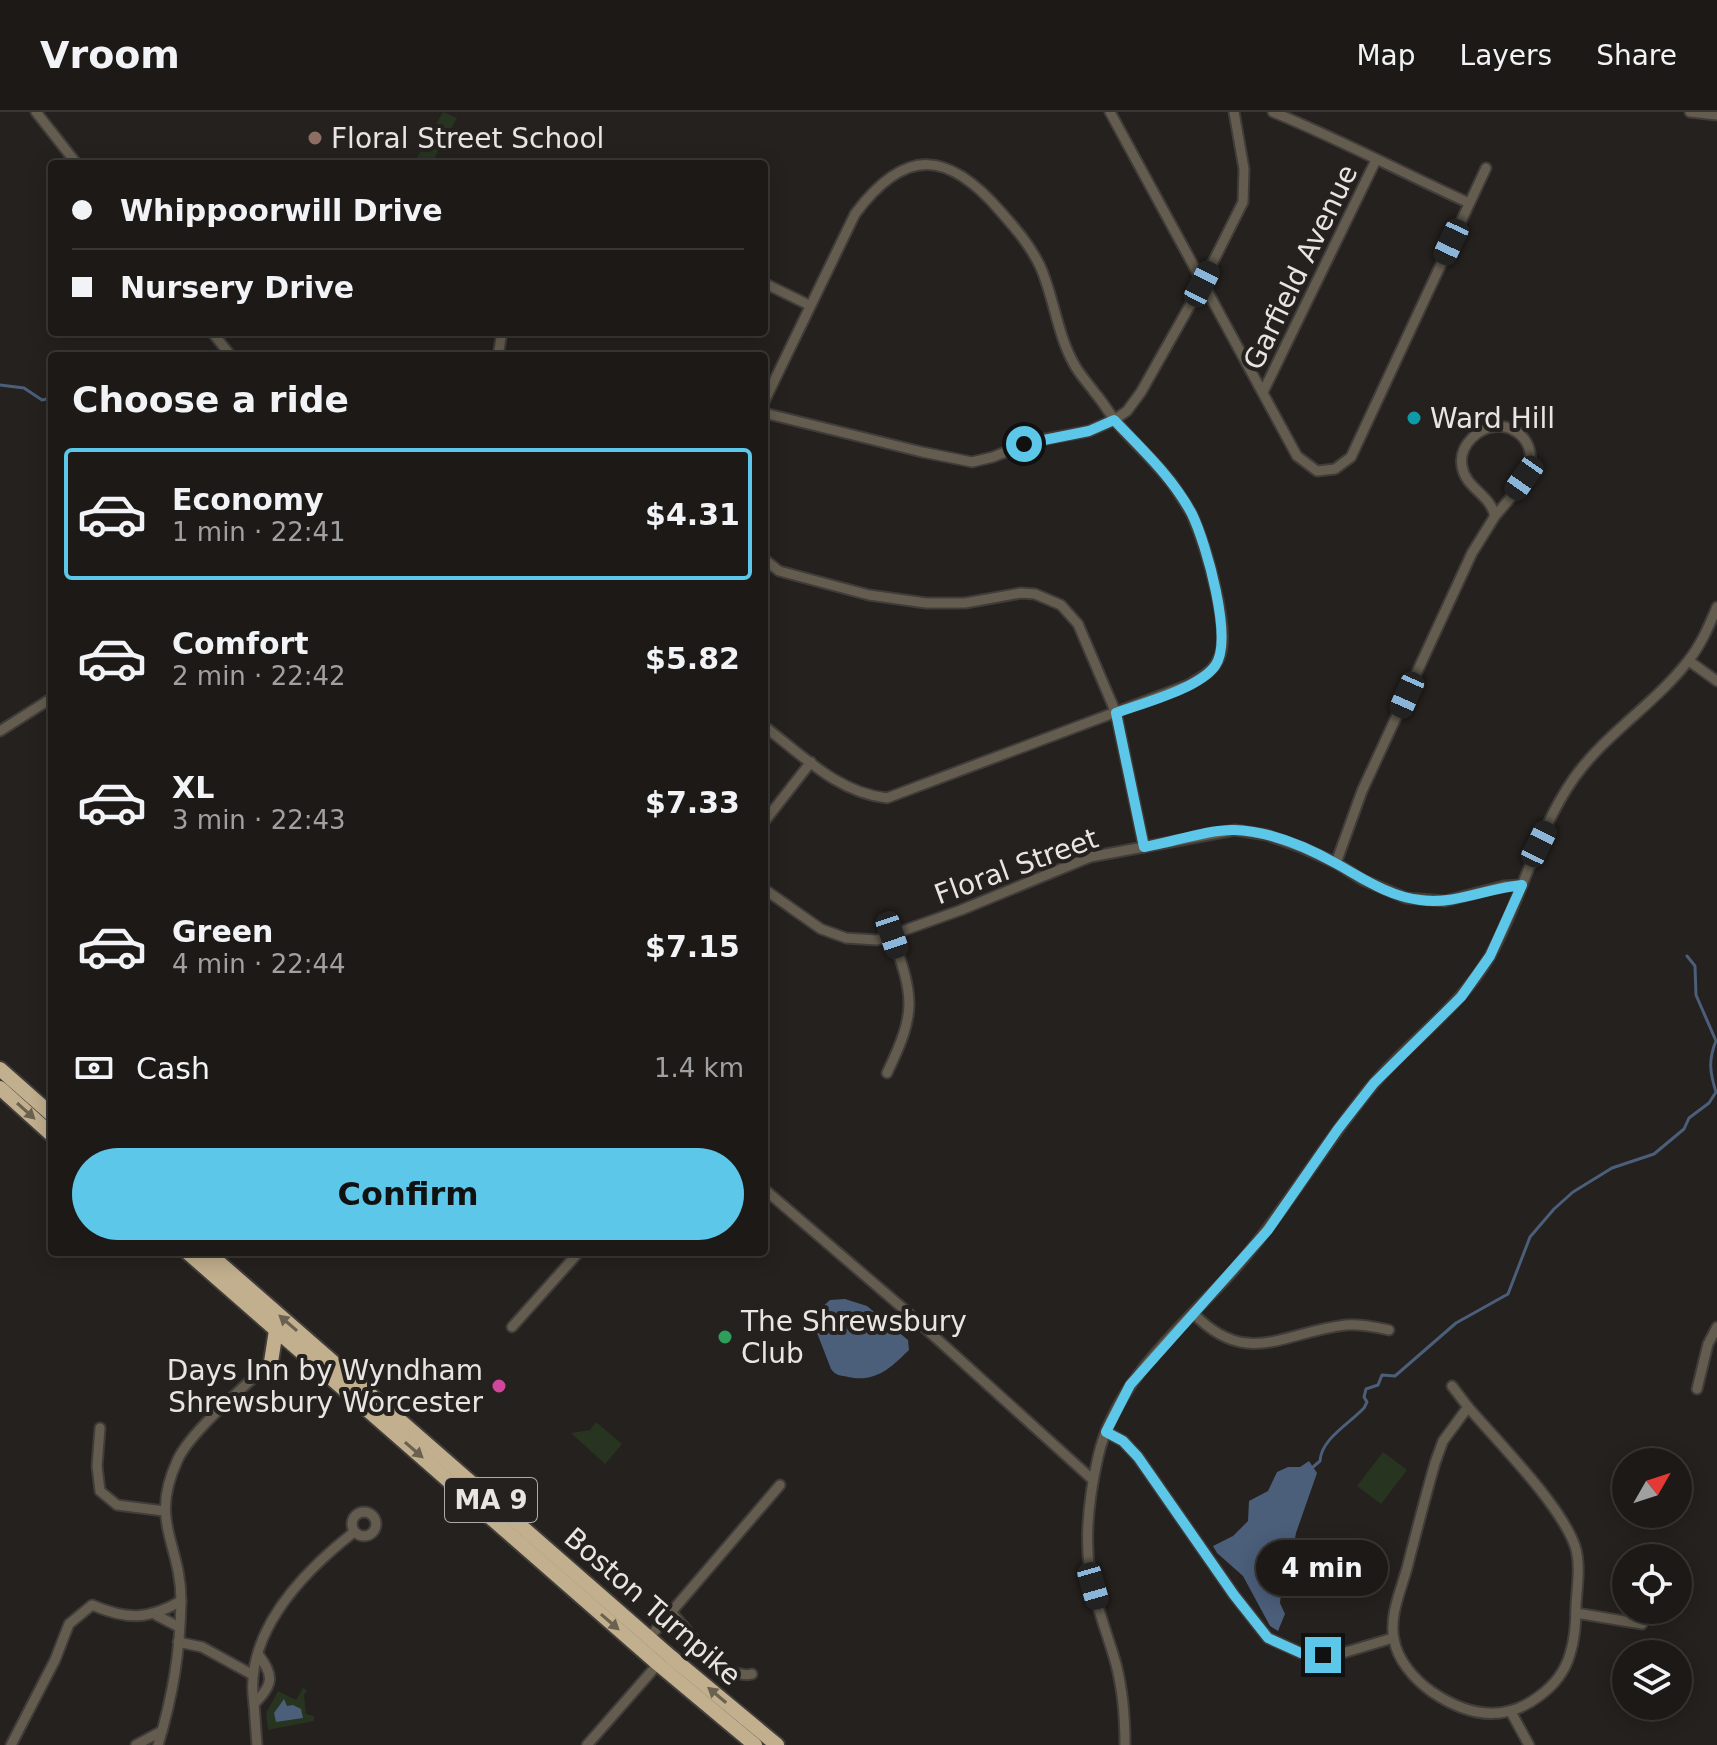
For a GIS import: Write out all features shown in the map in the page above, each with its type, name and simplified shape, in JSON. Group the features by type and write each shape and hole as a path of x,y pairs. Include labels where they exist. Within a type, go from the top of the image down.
{"highway":[{"path":"0,1069 48,1111"},
{"path":"0,1088 48,1131"},
{"name":"Boston Turnpike","path":"192,1256 658,1664 755,1745"},
{"name":"Boston Turnpike","path":"212,1256 649,1638 777,1745"},
{"path":"271,1362 276,1330"},
{"path":"271,1362 299,1351"}],"street":[{"path":"36,112 74,160"},
{"path":"1110,112 1297,456 1308,466 1326,472 1351,457 1486,168"},
{"path":"768,414 972,462 1030,442 1089,431 1114,420 1127,411 1141,392 1234,222 1244,194 1244,169 1234,112"},
{"path":"1273,112 1327,134 1469,203"},
{"path":"1690,112 1717,115"},
{"name":"Garfield Avenue","path":"1263,392 1376,160"},
{"path":"768,393 855,214 883,181 914,165 934,165 954,170 993,203 1029,246 1048,285 1073,363 1114,420 1164,474 1192,514 1215,592 1224,639 1219,658 1206,676 1188,685 887,798 852,790 768,729"},
{"path":"768,285 809,305"},
{"path":"215,336 228,352"},
{"path":"1336,863 1362,791 1472,553 1529,466 1530,453 1522,437 1501,425 1477,432 1467,443 1461,458 1465,476 1491,503 1495,516"},
{"path":"768,562 779,571 869,595 926,603 965,603 1021,593 1035,594 1061,605 1078,624 1116,713 1144,847"},
{"path":"1125,1745 1122,1687 1089,1565 1088,1529 1093,1480 1106,1432 1130,1385 1268,1230 1374,1083 1461,997 1490,956 1548,825 1575,777 1598,749 1689,661 1717,607"},
{"path":"1689,661 1717,681"},
{"path":"0,731 48,701"},
{"path":"768,817 811,762"},
{"name":"Floral Street","path":"768,892 821,929 867,941 961,910 1090,857 1235,830 1267,835 1336,863 1375,886 1406,898 1445,901 1504,886 1522,885"},
{"path":"887,1073 906,1029 911,999 908,980 892,935"},
{"path":"768,1192 905,1310 1093,1480"},
{"path":"512,1327 575,1256"},
{"path":"1193,1313 1221,1337 1263,1344 1346,1325 1389,1330"},
{"path":"1697,1389 1708,1344 1717,1327"},
{"path":"158,1745 176,1677 181,1601 179,1577 164,1511 167,1486 180,1455 210,1419 271,1362"},
{"path":"1452,1386 1558,1514 1576,1549 1576,1613 1565,1668 1546,1692 1511,1712 1488,1714 1450,1704 1426,1688 1411,1673 1393,1638 1397,1603 1435,1463 1443,1441 1468,1407"},
{"path":"100,1428 97,1466 100,1491 117,1505 164,1511"},
{"path":"1106,1432 1123,1441 1138,1457 1234,1595 1268,1638 1301,1653 1323,1655 1346,1652 1393,1638"},
{"path":"649,1638 780,1485"},
{"path":"257,1745 253,1675 268,1627 284,1600 333,1548 354,1532"},
{"path":"11,1745 72,1621 92,1605 121,1616 156,1615 181,1601"},
{"path":"671,1612 726,1670 744,1676 752,1674"},
{"path":"1576,1613 1612,1619"},
{"path":"156,1615 179,1627"},
{"path":"178,1642 202,1647 253,1675"},
{"path":"254,1704 267,1688 271,1677 258,1654"},
{"path":"587,1745 658,1664"},
{"path":"1511,1712 1529,1745"},
{"path":"136,1745 162,1731"}],"green space":[{"path":"443,112 457,118 433,160 417,158"},
{"path":"596,1422 622,1444 605,1464 571,1433 590,1430"},
{"path":"1383,1452 1407,1470 1381,1504 1357,1486"},
{"path":"303,1688 307,1690 304,1695 306,1714 314,1716 314,1721 268,1730 266,1713 278,1691 296,1700"}],"water":[{"path":"845,1299 867,1306 908,1340 909,1350 889,1368 874,1376 858,1378 835,1373 814,1325 817,1312 830,1300"},
{"path":"1309,1461 1317,1473 1296,1533 1286,1589 1281,1593 1280,1603 1285,1614 1278,1631 1270,1626 1243,1576 1213,1546 1233,1536 1248,1521 1249,1501 1268,1491 1277,1472 1288,1467 1300,1467"},
{"path":"284,1699 287,1706 301,1709 303,1718 276,1722 274,1713"}],"waterway":[{"path":"0,385 24,388 42,400 48,399"},
{"path":"1313,1467 1320,1461 1331,1439 1364,1408 1366,1389 1378,1385 1382,1375 1395,1376 1456,1323 1508,1294 1530,1237 1554,1209 1573,1192 1612,1168 1654,1154 1684,1129 1689,1118 1709,1103 1716,1092 1711,1066 1716,1041 1696,995 1695,966 1687,956"}],"place":[{"name":"Floral Street School","path":"315,138"},
{"name":"Ward Hill","path":"1414,418"},
{"name":"The Shrewsbury Club","path":"725,1337"},
{"name":"Days Inn by Wyndham Shrewsbury Worcester","path":"499,1386"}],"route":[{"path":"1024,444 1089,431 1114,420 1175,487 1192,514 1199,534 1222,620 1224,639 1219,658 1206,676 1116,713 1144,847 1235,830 1267,835 1303,848 1375,886 1406,898 1445,901 1504,886 1522,885 1490,956 1461,997 1374,1083 1268,1230 1130,1385 1106,1432 1123,1441 1138,1457 1234,1595 1268,1638 1301,1653 1323,1655"}]}
